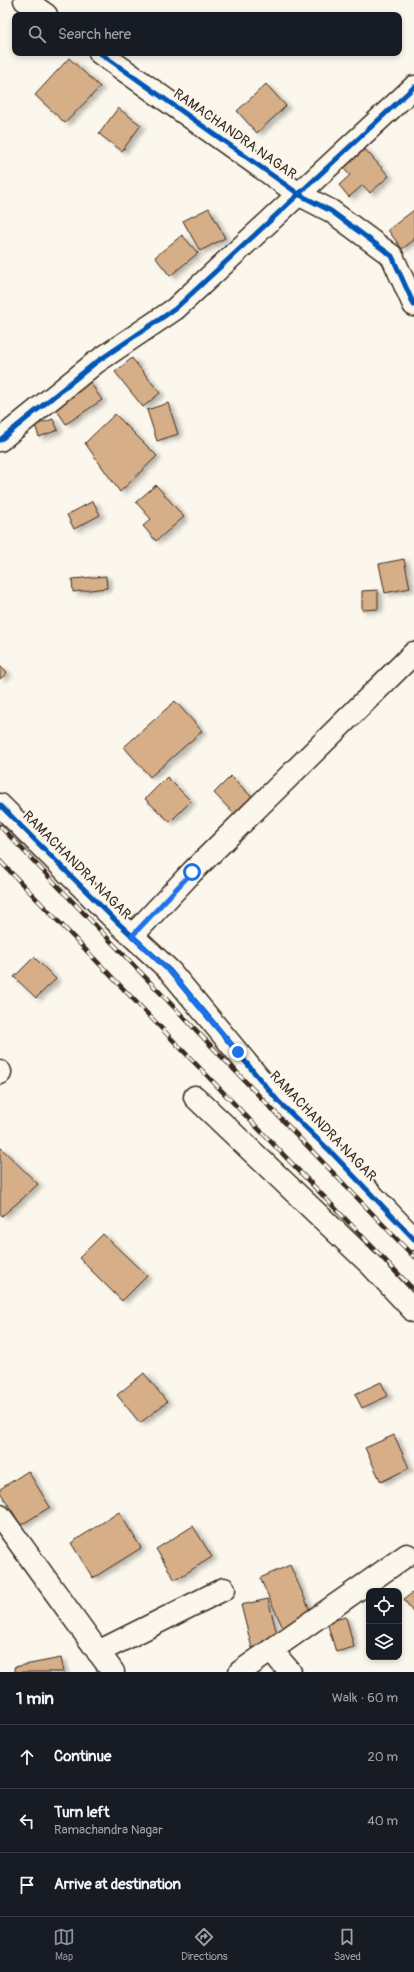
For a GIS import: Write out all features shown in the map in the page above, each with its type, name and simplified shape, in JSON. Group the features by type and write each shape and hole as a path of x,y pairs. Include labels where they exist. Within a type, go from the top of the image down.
{"street":[{"path":"25,0 42,12"},
{"name":"RAMACHANDRA NAGAR","path":"104,56 300,195 331,211 392,256 414,305"},
{"path":"0,440 95,363 175,309 300,195 414,87"},
{"path":"132,936 192,872 414,653"},
{"name":"RAMACHANDRA NAGAR","path":"0,805 170,972 278,1101 331,1152 414,1239"},
{"path":"195,1097 371,1265 414,1311"},
{"path":"0,1516 112,1672"},
{"path":"240,1672 407,1555"},
{"path":"98,1652 224,1589"},
{"path":"271,1650 290,1672"}],"building":[{"path":"69,58 100,87 65,123 35,95"},
{"path":"266,84 286,106 257,133 237,111"},
{"path":"118,108 141,125 122,151 99,134"},
{"path":"363,147 389,176 370,193 363,185 349,197 339,185 350,175 341,166"},
{"path":"209,208 225,238 200,251 183,221"},
{"path":"414,210 414,240 402,249 388,230"},
{"path":"182,235 198,253 170,276 155,257"},
{"path":"132,358 160,393 143,407 115,372"},
{"path":"88,379 102,400 66,424 52,403"},
{"path":"168,403 178,434 157,441 147,410"},
{"path":"115,414 157,456 120,492 85,443"},
{"path":"53,419 58,430 39,437 35,425"},
{"path":"156,485 184,517 156,541 143,526 151,519 136,502"},
{"path":"93,501 100,515 74,529 67,515"},
{"path":"404,559 410,588 385,593 379,564"},
{"path":"106,576 107,588 73,592 72,579"},
{"path":"378,590 378,609 362,610 362,591"},
{"path":"0,666 7,673 0,679"},
{"path":"175,701 202,731 150,777 124,747"},
{"path":"231,776 255,800 237,817 214,793"},
{"path":"167,777 191,801 170,822 145,799"},
{"path":"34,957 56,979 36,998 14,977"},
{"path":"0,1147 38,1184 2,1216 0,1213"},
{"path":"103,1234 147,1276 122,1301 79,1258"},
{"path":"144,1373 167,1402 140,1423 117,1395"},
{"path":"381,1382 388,1396 362,1408 355,1394"},
{"path":"394,1435 409,1468 381,1482 365,1448"},
{"path":"28,1471 50,1507 21,1525 0,1492 0,1489"},
{"path":"119,1512 141,1548 93,1578 71,1543"},
{"path":"193,1526 212,1557 175,1580 156,1549"},
{"path":"290,1565 312,1615 283,1628 260,1578"},
{"path":"414,1592 414,1614 404,1599"},
{"path":"268,1599 279,1642 252,1648 241,1605"},
{"path":"346,1617 354,1647 336,1652 327,1622"},
{"path":"61,1658 64,1672 15,1672 14,1667"}],"railway":[{"path":"0,826 414,1257"},
{"path":"0,861 414,1290"}],"cycle path":[{"path":"104,56 300,195 331,211 392,256 414,305"},
{"path":"0,440 95,363 175,309 414,87"},
{"path":"0,805 115,920 170,971 278,1101 331,1152 414,1239"}],"route":[{"path":"192,872 132,936 170,972 238,1052"}]}
